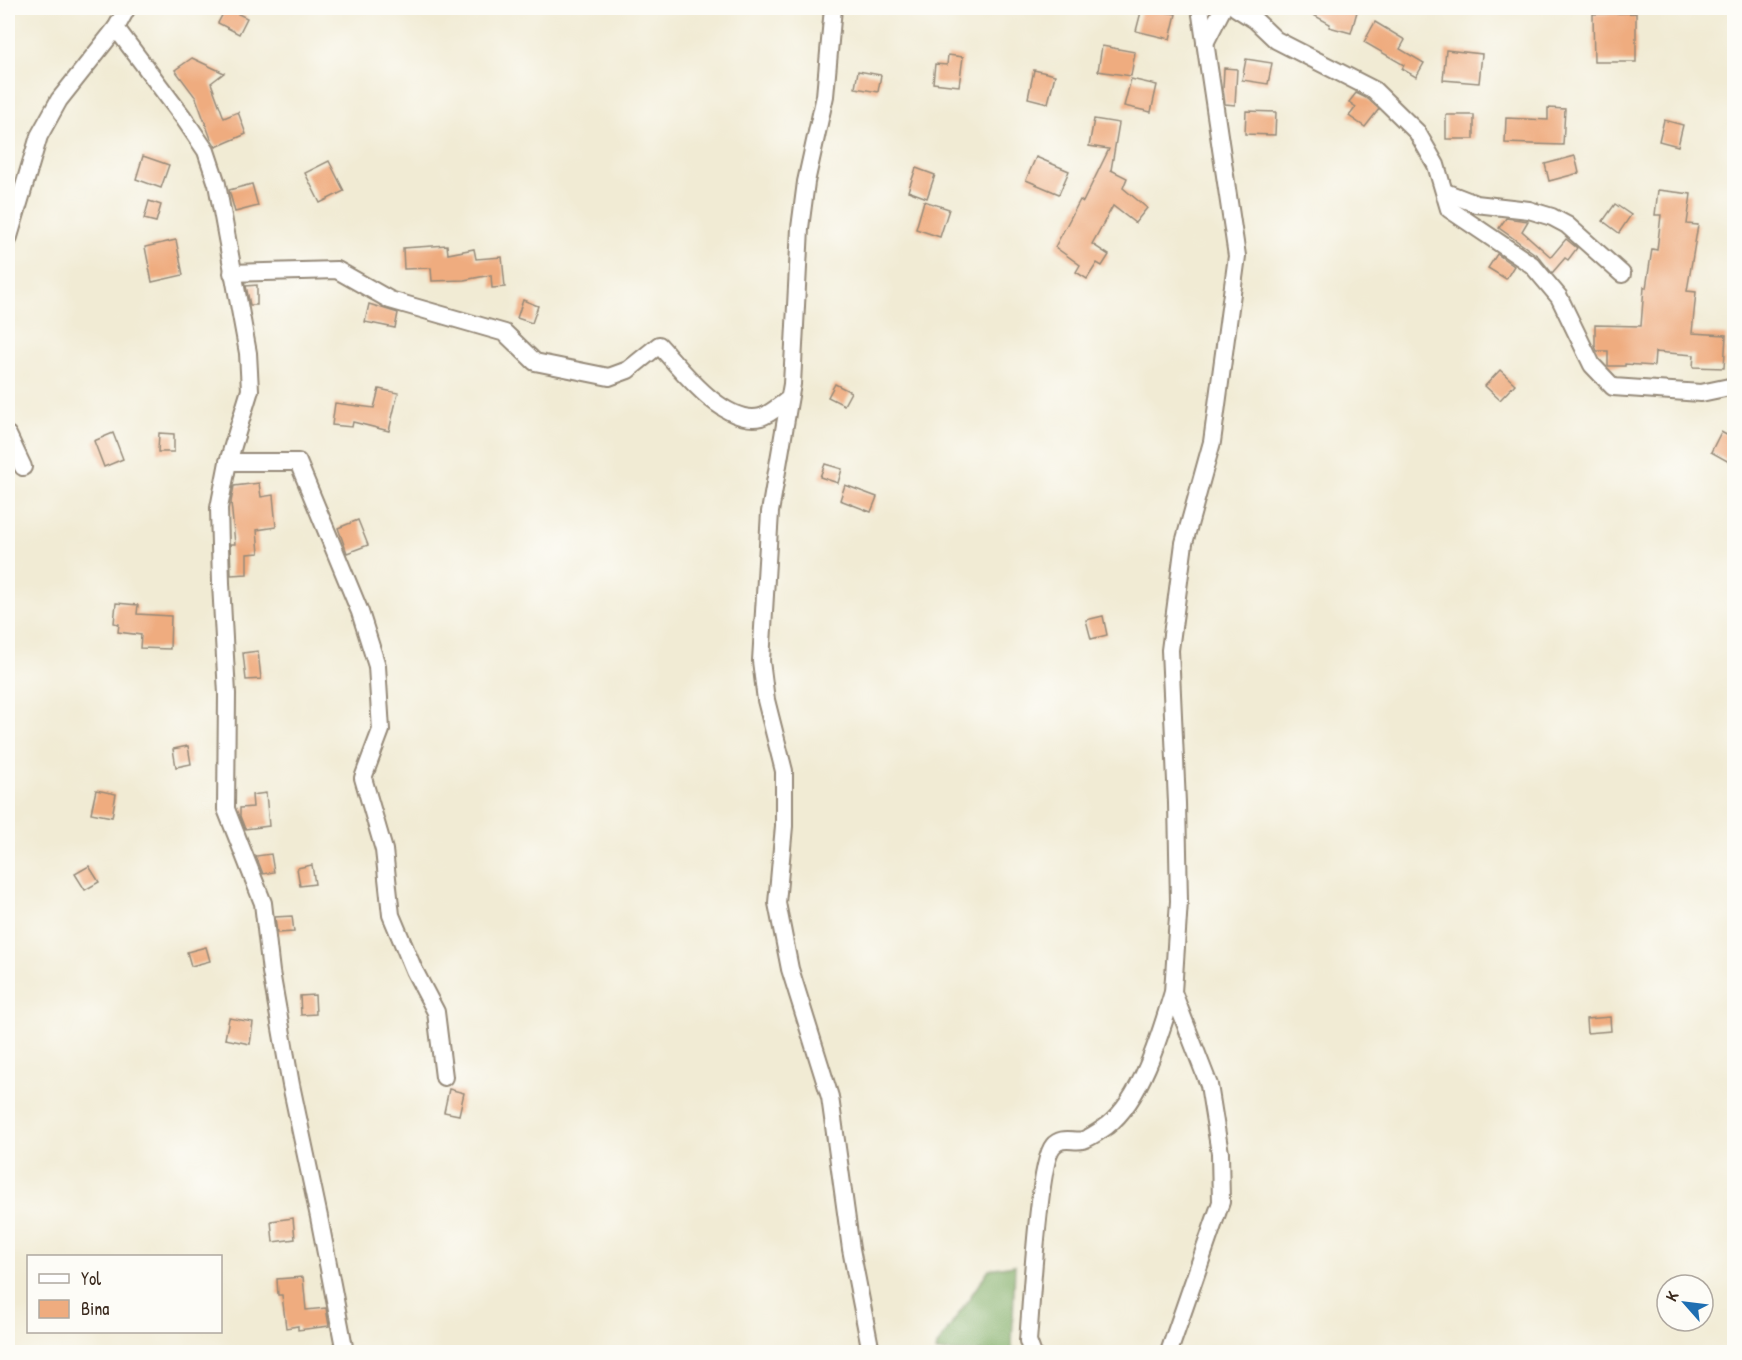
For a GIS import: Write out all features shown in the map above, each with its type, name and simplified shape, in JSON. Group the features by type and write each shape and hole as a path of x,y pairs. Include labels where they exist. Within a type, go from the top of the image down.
{"street":[{"path":"8,240 39,136 59,100 116,28 127,8"},
{"path":"834,8 825,96 806,182 800,228 792,384 770,512 761,661 766,700 784,771 784,826 777,903 790,969 830,1097 851,1249 871,1353"},
{"path":"1032,1353 1028,1341 1046,1159 1053,1145 1064,1140 1083,1140 1108,1125 1123,1108 1142,1077 1161,1032 1173,992 1179,901 1170,650 1184,543 1212,442 1237,256 1200,8"},
{"path":"1205,43 1223,8"},
{"path":"1236,8 1254,20 1276,40 1374,90 1417,132 1436,165 1449,209 1532,265 1559,297 1592,365 1613,387 1701,393 1734,386"},
{"path":"116,28 206,151 217,184 248,353 250,390 228,462 219,508 227,694 226,808 263,903 271,972 291,1085 345,1353"},
{"path":"1445,192 1476,204 1499,205 1552,217 1567,225 1622,274"},
{"path":"232,273 337,270 390,300 505,333 536,362 609,377 628,370 658,345 708,399 743,417 762,417 789,399"},
{"path":"8,435 23,467"},
{"path":"228,462 298,462 360,612 377,666 381,730 363,778 384,850 391,915 414,970 436,1012 444,1077"},
{"path":"1169,1353 1221,1202 1220,1153 1209,1085 1173,992"}],"green space":[{"path":"1015,1265 1012,1347 1014,1352 936,1352 937,1346 989,1269"}],"building":[{"path":"226,8 247,18 239,34 218,23"},
{"path":"1142,8 1176,14 1170,39 1136,31"},
{"path":"1301,8 1358,8 1351,33 1329,27 1330,24"},
{"path":"1636,13 1636,62 1594,62 1593,14"},
{"path":"1375,22 1405,40 1400,49 1424,63 1416,77 1402,69 1404,65 1364,42"},
{"path":"1102,46 1135,52 1131,76 1098,71"},
{"path":"1446,50 1482,54 1479,83 1443,80"},
{"path":"948,55 963,57 959,86 933,83 935,64 947,65"},
{"path":"192,58 224,73 211,83 224,118 238,112 246,134 216,147 196,98 175,70"},
{"path":"1246,59 1272,63 1268,84 1242,80"},
{"path":"1224,68 1237,69 1235,105 1225,104"},
{"path":"1034,70 1055,75 1048,103 1028,98"},
{"path":"858,71 881,75 878,92 855,88"},
{"path":"1131,79 1157,85 1151,112 1124,106"},
{"path":"1356,93 1368,99 1379,109 1365,127 1349,116 1356,107 1349,102"},
{"path":"1548,108 1565,109 1563,145 1505,143 1506,118 1548,120"},
{"path":"1246,111 1276,112 1275,135 1245,134"},
{"path":"1446,115 1474,115 1474,139 1446,139"},
{"path":"1094,119 1119,123 1111,170 1127,178 1123,188 1147,208 1135,223 1113,206 1092,244 1109,255 1102,266 1097,263 1087,279 1076,272 1080,265 1055,247 1080,200 1083,202 1109,149 1089,146"},
{"path":"1664,120 1683,125 1678,146 1659,141"},
{"path":"143,156 169,165 161,188 136,179"},
{"path":"1575,156 1579,173 1549,181 1545,164"},
{"path":"1036,157 1069,171 1059,194 1026,180"},
{"path":"329,161 344,191 320,203 305,173"},
{"path":"916,168 935,175 927,198 908,191"},
{"path":"252,184 258,206 235,212 229,190"},
{"path":"1658,190 1691,194 1687,224 1698,225 1687,291 1696,292 1692,333 1726,335 1724,368 1693,367 1694,355 1655,352 1654,366 1625,364 1625,366 1608,366 1608,351 1597,351 1595,346 1595,325 1641,326 1644,287 1646,288 1652,249 1657,250 1661,215 1655,215"},
{"path":"149,201 161,205 156,222 144,219"},
{"path":"924,201 949,209 940,237 916,229"},
{"path":"1615,204 1631,215 1619,233 1603,221"},
{"path":"1506,218 1528,221 1522,231 1551,257 1566,239 1577,248 1568,260 1565,258 1552,273 1538,256 1499,228"},
{"path":"176,240 183,275 152,282 145,247"},
{"path":"447,245 448,254 474,249 476,259 502,257 505,287 492,288 491,275 464,280 432,281 431,268 404,269 403,248"},
{"path":"1497,254 1514,266 1506,279 1488,268"},
{"path":"257,285 257,305 250,305 246,286"},
{"path":"523,300 538,306 532,323 517,318"},
{"path":"369,304 398,313 395,328 365,322"},
{"path":"1500,370 1515,384 1500,400 1485,386"},
{"path":"835,384 851,392 844,405 828,397"},
{"path":"379,389 398,393 389,431 353,422 352,427 332,425 335,403 374,408"},
{"path":"1721,432 1734,439 1734,451 1729,462 1711,452"},
{"path":"113,433 123,459 104,467 94,441"},
{"path":"159,433 174,434 174,452 158,452"},
{"path":"825,464 842,469 838,483 820,477"},
{"path":"259,483 261,497 273,495 276,527 257,530 259,553 247,554 247,574 231,575 230,544 235,544 231,502 234,486"},
{"path":"845,485 877,497 871,512 840,500"},
{"path":"358,520 368,545 347,553 338,528"},
{"path":"116,603 138,605 137,614 171,616 170,649 140,648 141,635 118,632 119,624 114,623"},
{"path":"1103,616 1107,635 1091,639 1086,620"},
{"path":"258,651 261,679 246,680 243,653"},
{"path":"188,746 191,764 176,767 173,749"},
{"path":"96,790 116,794 112,817 91,813"},
{"path":"266,793 269,826 245,829 240,816 240,808 253,807 252,795"},
{"path":"271,854 274,872 263,874 256,856"},
{"path":"312,865 315,884 300,886 297,868"},
{"path":"89,866 99,882 85,890 75,874"},
{"path":"292,916 294,932 277,933 275,917"},
{"path":"206,947 210,961 191,966 187,952"},
{"path":"315,995 316,1014 301,1015 300,996"},
{"path":"1610,1017 1611,1031 1587,1033 1586,1019"},
{"path":"229,1018 253,1022 250,1044 225,1039"},
{"path":"449,1089 464,1093 459,1115 444,1112"},
{"path":"293,1218 295,1239 273,1242 271,1221"},
{"path":"303,1277 306,1310 326,1308 329,1326 298,1330 298,1326 286,1328 282,1295 278,1295 277,1279"}]}
